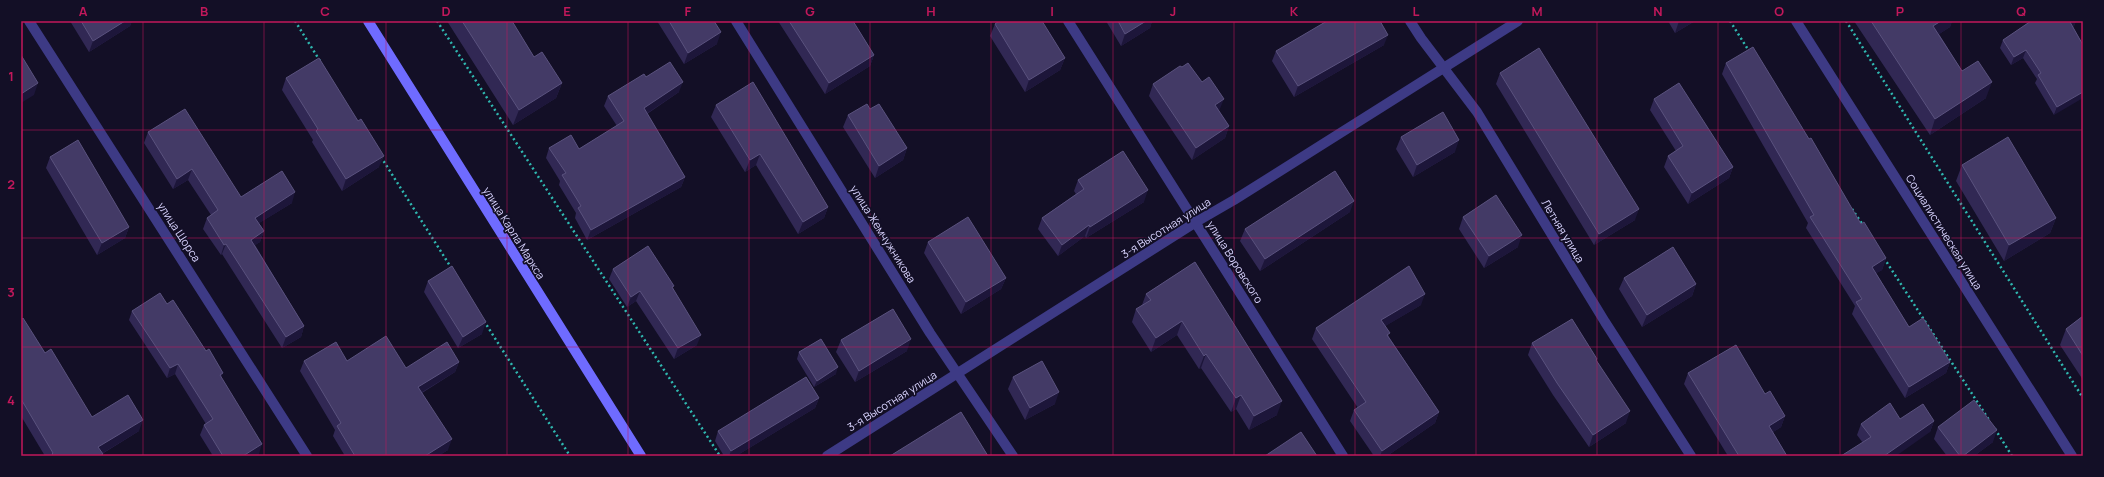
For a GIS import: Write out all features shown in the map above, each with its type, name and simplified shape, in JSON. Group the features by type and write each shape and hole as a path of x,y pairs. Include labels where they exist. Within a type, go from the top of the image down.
{"main road":[{"name":"улица Карла Маркса","path":"368,21 641,456"}],"street":[{"name":"улица Щорса","path":"29,21 307,456"},
{"name":"улица Жемчужникова","path":"736,21 930,333 959,373 1013,456"},
{"name":"улица Воровского","path":"1068,21 1343,456"},
{"name":"Летняя улица","path":"1410,21 1477,112 1605,322 1691,456"},
{"name":"3-я Высотная улица","path":"828,456 1196,222 1518,21"},
{"name":"Социалистическая улица","path":"1796,21 2072,456"}],"path":[{"path":"295,21 324,68"},
{"path":"437,21 720,456"},
{"path":"1730,21 1751,54"},
{"path":"1846,21 2083,398"},
{"path":"379,155 456,275"},
{"path":"1850,206 1863,226"},
{"path":"1880,252 2012,456"},
{"path":"481,316 570,456"}],"building":[{"path":"81,21 125,21 93,41"},
{"path":"462,21 512,21 534,57 542,52 562,83 519,110"},
{"path":"669,21 714,21 721,32 688,53"},
{"path":"789,21 853,21 874,55 829,83"},
{"path":"999,21 1042,21 1065,58 1029,80 995,24"},
{"path":"1118,21 1146,21 1125,34"},
{"path":"1327,21 1380,21 1388,35 1298,86 1276,51"},
{"path":"1871,21 1941,21 1933,26 1962,71 1978,61 1992,82 1935,119"},
{"path":"2031,21 2072,21 2070,22 2083,45 2083,92 2057,107 2038,75 2041,73 2026,50 2014,57 2003,40"},
{"path":"1753,47 1809,139 1811,138 1861,224 1864,222 1886,258 1872,267 1909,327 1923,318 1950,362 1909,387 1856,302 1862,299 1810,217 1814,215 1726,63"},
{"path":"1539,48 1639,209 1599,234 1500,73"},
{"path":"21,55 38,83 21,94"},
{"path":"319,58 358,121 361,119 384,156 346,179 316,131 318,129 286,78"},
{"path":"670,62 683,82 644,108 685,177 591,230 578,208 581,206 562,175 566,173 549,148 571,135 579,149 624,121 608,96 644,74 646,77"},
{"path":"1188,63 1202,82 1209,77 1224,99 1215,105 1229,126 1196,148 1153,84 1180,66 1182,67"},
{"path":"753,82 828,207 803,222 760,154 750,160 716,105"},
{"path":"1679,83 1733,167 1692,193 1668,156 1683,146 1654,99"},
{"path":"867,104 870,109 879,104 907,148 879,166 848,115"},
{"path":"185,109 241,197 282,171 295,192 255,218 264,231 251,240 304,326 286,337 226,244 224,245 207,218 218,210 192,169 177,179 148,132"},
{"path":"1443,112 1459,140 1417,165 1401,137"},
{"path":"2008,137 2056,218 2009,245 1962,165"},
{"path":"78,140 129,227 102,243 50,157"},
{"path":"1123,151 1148,190 1090,227 1089,225 1062,245 1042,218 1084,189 1078,180"},
{"path":"1335,171 1354,201 1265,259 1245,229"},
{"path":"1496,195 1522,235 1489,256 1463,217"},
{"path":"968,217 1006,278 966,302 928,242"},
{"path":"648,246 674,286 672,287 701,335 678,348 640,291 631,297 613,269"},
{"path":"1673,247 1696,284 1647,315 1624,278"},
{"path":"1195,262 1282,401 1254,416 1241,395 1236,398 1206,354 1204,356 1182,321 1156,338 1136,309 1151,300 1146,294"},
{"path":"452,266 486,322 463,337 428,281"},
{"path":"1409,266 1425,294 1381,320 1390,333 1387,335 1439,412 1382,451 1354,410 1366,402 1316,328"},
{"path":"160,293 167,304 173,300 206,351 209,349 223,373 220,375 262,444 243,456 223,456 204,425 213,419 178,364 170,368 132,311"},
{"path":"893,309 911,339 859,371 841,340"},
{"path":"2083,316 2083,356 2066,329"},
{"path":"23,318 45,353 51,349 92,417 128,395 143,420 98,447 103,454 100,456 53,456 53,453 21,399 21,320"},
{"path":"1572,319 1597,359 1596,360 1630,411 1593,435 1557,383 1532,343"},
{"path":"386,336 406,368 447,342 459,362 418,387 452,439 425,456 355,456 337,426 341,423 304,361 336,342 347,361"},
{"path":"821,339 838,367 817,381 799,352"},
{"path":"1736,345 1765,394 1770,391 1785,416 1769,426 1787,456 1739,456 1688,373"},
{"path":"1042,361 1059,392 1030,408 1013,377"},
{"path":"806,377 819,398 731,451 718,431"},
{"path":"1974,400 1997,430 1963,456 1960,456 1938,427"},
{"path":"1890,403 1900,419 1923,404 1934,421 1884,456 1841,456 1871,437 1861,424"},
{"path":"961,412 988,456 890,456"},
{"path":"1301,432 1317,456 1265,456"}]}
